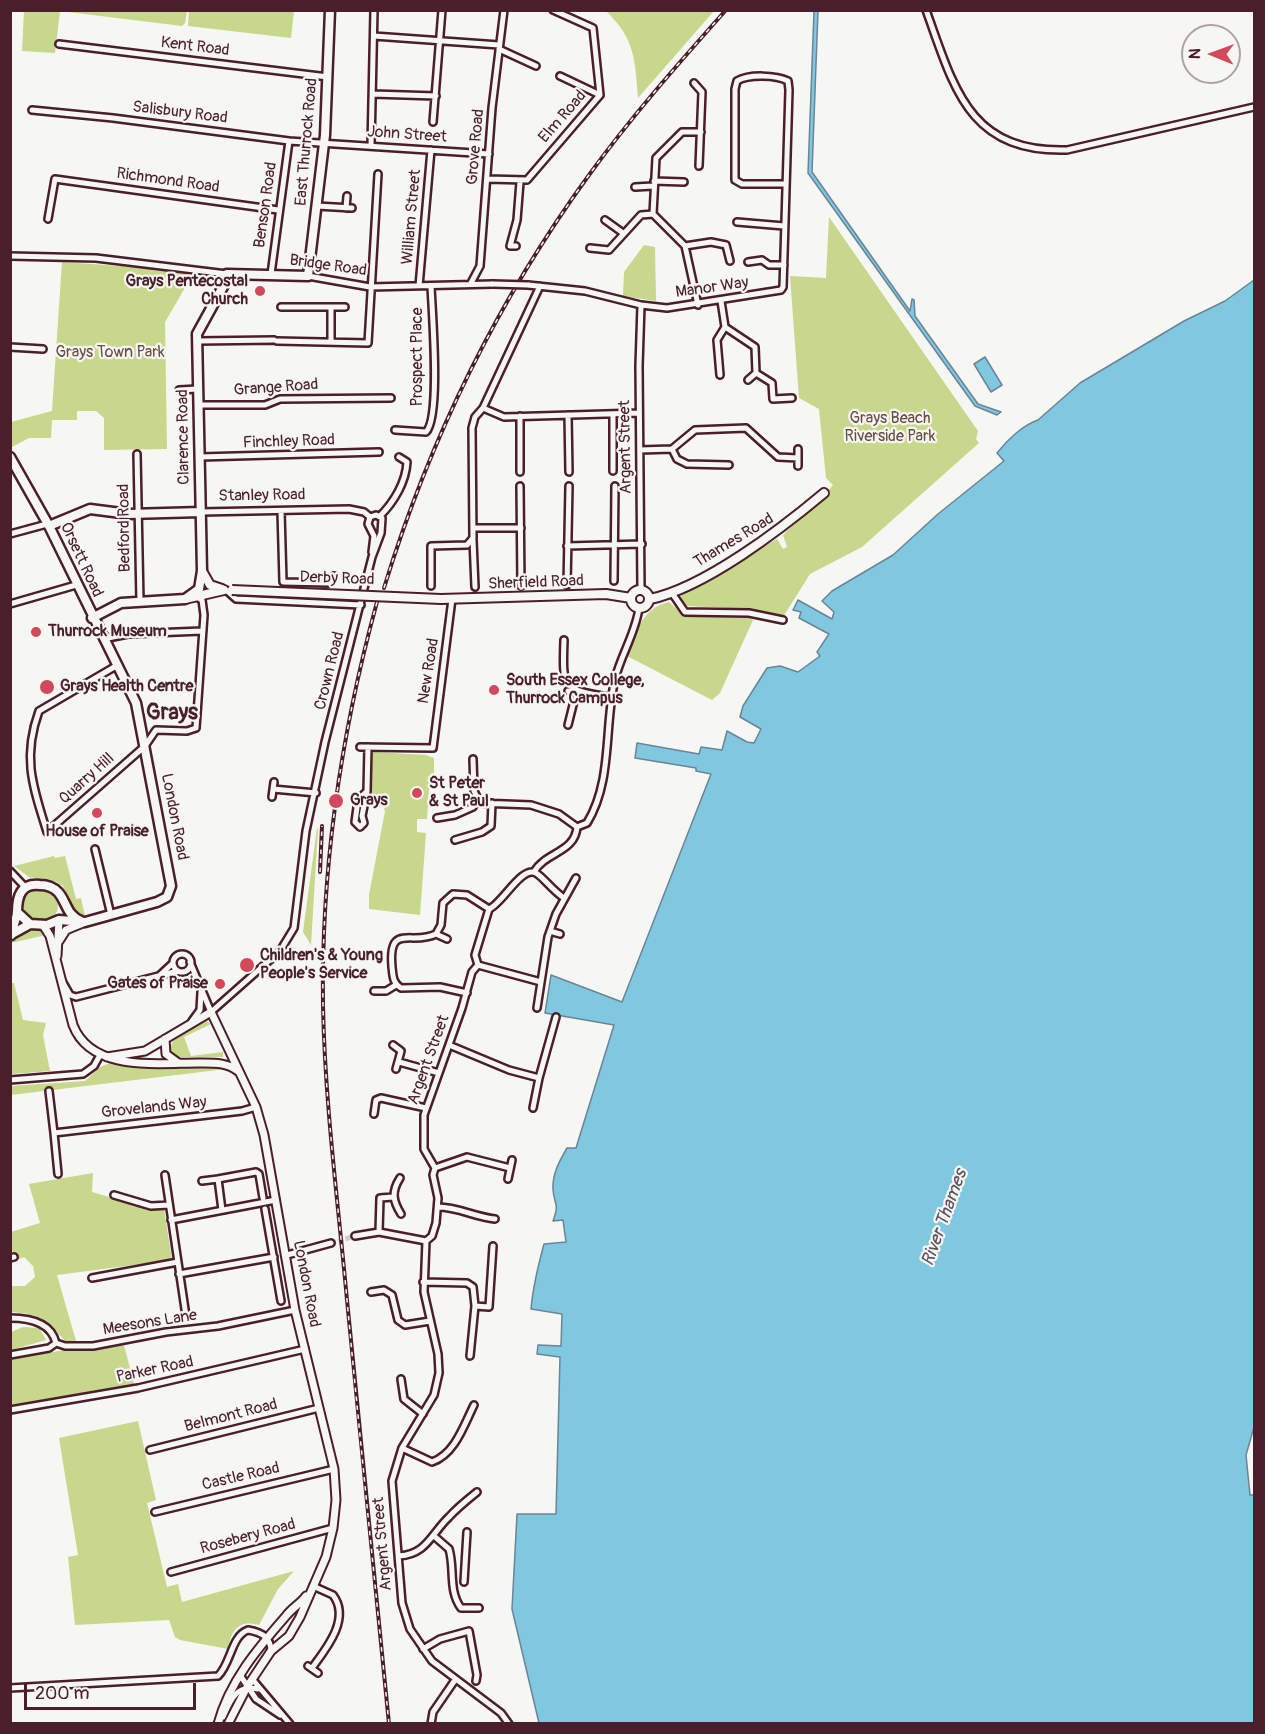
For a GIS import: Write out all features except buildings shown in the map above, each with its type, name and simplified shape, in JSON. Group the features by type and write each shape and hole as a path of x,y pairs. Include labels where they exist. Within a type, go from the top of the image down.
{"main road":[{"name":"East Thurrock Road","path":"308,276 324,143 330,10"},
{"name":"Bridge Road","path":"227,274 308,276"},
{"name":"Clarence Road","path":"185,599 199,589 202,571 198,329 225,283 227,274"},
{"name":"Orsett Road","path":"11,461 48,525 137,706 147,743"},
{"name":"Thames Road","path":"650,599 672,593 731,561 786,526 824,493"},
{"name":"Stanley Road","path":"48,525 90,509 138,514 201,512"},
{"path":"202,571 210,585 228,590"},
{"name":"Derby Road","path":"92,618 115,606 185,599 228,590 441,599"},
{"path":"641,590 648,594 650,599 646,606 639,608 632,603 631,598 633,593 641,590"},
{"name":"Sherfield Road","path":"441,599 606,594 631,598"},
{"name":"London Road","path":"111,915 157,903 170,893 171,881 147,743"},
{"path":"11,935 17,912 17,897 25,887 46,885 56,890 73,918 85,922"},
{"path":"59,920 62,898"},
{"path":"17,912 30,924"},
{"path":"11,935 30,924 52,924 59,920 85,922 111,915"}],"street":[{"path":"371,146 374,10"},
{"path":"433,122 442,10"},
{"name":"Grove Road","path":"471,283 480,266 504,10"},
{"name":"Elm Road","path":"520,182 526,180 600,95 594,33 590,25 554,10"},
{"path":"926,10 963,103 987,128 1020,145 1044,150 1067,150 1254,107"},
{"path":"374,36 499,47 536,66"},
{"name":"Kent Road","path":"59,44 328,77"},
{"path":"560,76 600,95"},
{"path":"748,262 762,260 769,265 784,265 784,226 786,184 788,81 781,78 743,77 737,81 735,89 735,180 742,184 786,184"},
{"path":"694,83 702,92 699,166"},
{"path":"373,94 435,96"},
{"name":"Salisbury Road","path":"32,110 289,141 324,143"},
{"path":"653,214 656,158 682,132 701,132"},
{"name":"Benson Road","path":"271,274 289,141"},
{"name":"John Street","path":"324,143 489,154"},
{"name":"William Street","path":"419,286 431,150"},
{"path":"198,341 368,343 378,174"},
{"name":"Richmond Road","path":"48,219 55,179 278,210"},
{"path":"487,179 520,182 517,220 510,246 516,246"},
{"path":"635,187 684,182"},
{"path":"317,206 349,208 347,196"},
{"path":"590,248 609,250 640,214 653,214 685,246 698,305"},
{"path":"605,220 623,233"},
{"path":"737,222 784,226"},
{"path":"685,246 711,242 726,245 730,261"},
{"name":"Bridge Road","path":"10,256 96,258 227,274"},
{"name":"Manor Way","path":"641,305 667,308 778,292 783,287 784,265"},
{"name":"Bridge Road","path":"308,276 370,287 471,283 540,286 585,291 641,305"},
{"name":"Prospect Place","path":"395,430 426,432 429,429 435,404 431,286"},
{"path":"475,587 472,428 475,417 483,408 540,286"},
{"path":"720,375 717,340 725,327 721,301"},
{"name":"Argent Street","path":"641,305 639,413 641,590"},
{"path":"281,307 345,307"},
{"path":"331,307 331,342"},
{"path":"725,327 755,347 756,373"},
{"path":"10,347 43,349"},
{"path":"748,380 756,373"},
{"path":"756,373 772,383 773,399 792,398"},
{"path":"179,390 198,389"},
{"name":"Grange Road","path":"199,405 265,405 280,399 391,398"},
{"path":"483,408 504,417 639,413"},
{"path":"613,414 613,471"},
{"path":"568,415 569,472"},
{"path":"520,416 520,472"},
{"path":"640,450 672,449 695,430 746,428 778,457 798,458"},
{"path":"672,449 677,459 687,464 729,465"},
{"path":"798,449 798,466"},
{"name":"Finchley Road","path":"200,457 379,452"},
{"name":"Bedford Road","path":"137,454 140,602"},
{"path":"380,516 383,520 381,527 372,529 368,524 370,517 380,516 400,489 407,462 399,457"},
{"path":"520,486 521,586"},
{"path":"567,585 569,486"},
{"path":"614,581 615,486"},
{"name":"Stanley Road","path":"201,512 349,509 364,512 370,517"},
{"path":"281,511 283,582 329,583 334,576"},
{"path":"10,534 48,525"},
{"name":"Crown Road","path":"211,1012 284,946 296,922 304,844 325,742 381,527"},
{"path":"474,528 521,528"},
{"name":"Crown Road","path":"372,529 372,557"},
{"path":"431,586 430,546 467,545 473,538"},
{"path":"567,546 642,544"},
{"path":"10,604 76,585"},
{"path":"228,590 236,599 361,605"},
{"path":"672,593 685,612 749,613 783,620"},
{"path":"103,639 128,633 202,631 202,600 197,597"},
{"name":"New Road","path":"368,747 433,748 452,599"},
{"name":"Argent Street","path":"509,1724 501,1713 439,1668 423,1649 405,1616 392,1481 402,1448 434,1395 439,1373 438,1354 423,1282 426,1241 432,1236 438,1207 435,1168 427,1157 423,1139 426,1108 466,993 471,972 478,965 476,949 489,909 496,906 524,874 534,872 543,861 571,844 576,838 577,827 587,823 597,802 616,677 639,608"},
{"name":"Quarry Hill","path":"116,666 39,711 30,737 30,771 47,832 147,743 156,730 187,731 196,728 202,631"},
{"path":"564,640 563,679 580,693"},
{"path":"568,691 612,698"},
{"path":"568,726 573,701 580,693"},
{"path":"360,747 368,747 367,791 362,816 364,824 358,827 355,822 358,800 367,791"},
{"path":"473,759 477,798 480,803 531,805 559,814 577,827"},
{"path":"272,797 274,782"},
{"path":"273,789 316,793"},
{"path":"437,818 455,815 473,807 477,798"},
{"path":"455,840 482,832 491,826 492,804"},
{"path":"464,837 466,846"},
{"path":"95,849 111,915"},
{"path":"10,871 25,887"},
{"path":"534,872 551,890 564,898"},
{"path":"537,1008 550,931 564,898 576,879"},
{"path":"436,934 441,925 443,903 453,894 467,895 489,909"},
{"path":"58,966 59,920"},
{"path":"58,943 66,930 85,922"},
{"path":"43,925 49,932 77,1036 88,1048 104,1056 148,1063 220,1063 240,1072"},
{"path":"550,931 560,934"},
{"path":"447,939 436,934 426,937 403,937 394,943 391,956 393,978 396,985 405,990 440,987 466,993"},
{"path":"62,981 72,997 102,991 158,977 179,971 189,968 190,963 183,954 176,957 158,977"},
{"path":"173,963 179,971"},
{"name":"London Road","path":"190,963 197,984 256,1107 287,1255 287,1269 295,1310 334,1469 336,1500 333,1528 326,1557 289,1636 271,1651 239,1700 228,1724"},
{"path":"478,965 541,982"},
{"name":"London Road","path":"179,971 197,984"},
{"path":"374,991 386,991 396,985"},
{"path":"191,1023 200,1010 201,992"},
{"path":"10,1080 83,1074 104,1056 137,1054 211,1012"},
{"path":"533,1108 556,1017"},
{"path":"165,1039 166,1054 179,1063"},
{"path":"449,1044 509,1070 539,1078"},
{"path":"393,1045 401,1051 396,1069"},
{"path":"220,1063 228,1059 228,1048"},
{"path":"399,1062 439,1073"},
{"path":"49,1091 58,1174"},
{"path":"370,1094 376,1100"},
{"path":"376,1100 386,1097 426,1108"},
{"path":"374,1114 376,1100"},
{"name":"Grovelands Way","path":"54,1133 242,1111 256,1107"},
{"path":"435,1168 467,1158 510,1168"},
{"path":"508,1179 512,1160"},
{"path":"202,1181 256,1172 259,1174 263,1198"},
{"path":"165,1175 186,1316"},
{"path":"400,1178 393,1188 393,1197 401,1214"},
{"path":"218,1179 222,1210"},
{"path":"114,1195 151,1206 169,1205"},
{"path":"379,1232 380,1198 393,1197"},
{"path":"171,1220 276,1200"},
{"path":"438,1207 455,1208 475,1217 495,1219"},
{"path":"265,1209 281,1301"},
{"path":"354,1236 379,1232 426,1241"},
{"path":"287,1255 331,1243"},
{"path":"475,1306 489,1307 492,1246"},
{"path":"179,1274 274,1257"},
{"path":"92,1278 178,1262"},
{"path":"423,1282 466,1283 473,1287 475,1306 470,1356"},
{"path":"371,1292 384,1290 392,1295 397,1315 402,1323 409,1325 430,1321"},
{"name":"Meesons Lane","path":"10,1355 49,1348 56,1343 65,1347 93,1346 166,1332 218,1326 295,1310"},
{"path":"10,1318 33,1320 43,1325 54,1335 56,1343"},
{"name":"Parker Road","path":"10,1410 138,1388 305,1349"},
{"path":"401,1379 404,1399 423,1414"},
{"path":"402,1448 432,1462 438,1460 453,1446 474,1405"},
{"name":"Belmont Road","path":"150,1450 318,1408"},
{"name":"Castle Road","path":"155,1512 334,1469"},
{"path":"399,1556 420,1550 449,1516 477,1492"},
{"name":"Rosebery Road","path":"171,1572 333,1528"},
{"path":"464,1582 467,1532"},
{"path":"434,1536 445,1544 451,1554 454,1593 461,1608 479,1608"},
{"path":"451,1554 466,1555"},
{"path":"312,1588 333,1595 338,1612 332,1640 310,1667 318,1673"},
{"name":"London Road","path":"219,1724 227,1696 239,1675 312,1588"},
{"path":"10,1688 218,1676 225,1668 240,1634 248,1630 256,1631 268,1639 271,1651"},
{"path":"256,1631 261,1640 258,1650"},
{"path":"423,1649 440,1639 469,1631 477,1675 476,1681"},
{"path":"239,1675 256,1699"},
{"path":"253,1680 258,1689 290,1724"},
{"path":"431,1724 433,1712 455,1680"},
{"path":"219,1724 234,1694 247,1687 258,1689"},
{"path":"239,1700 250,1697 256,1699 280,1715"}],"green space":[{"path":"24,10 187,11 185,23 182,26 60,11 55,53 22,51"},
{"path":"189,11 294,11 291,38 188,26"},
{"path":"606,11 714,11 638,98 632,50 623,31"},
{"name":"Grays Beach Riverside Park","path":"829,217 978,431 976,439 979,443 862,547 810,574 783,617 749,609 686,606 680,601 683,592 777,539 783,549 787,547 783,535 824,495 827,498 830,494 828,491 833,485 826,478 819,409 799,398 790,276 826,278"},
{"path":"644,245 655,247 656,301 623,296 624,272"},
{"name":"Grays Town Park","path":"62,262 179,270 193,274 165,322 167,449 104,450 104,418 96,411 77,411 77,420 52,420 51,438 29,438 12,447 11,422 52,411"},
{"path":"669,602 683,614 748,617 753,620 720,693 712,700 627,656 641,622 653,609"},
{"path":"372,752 426,755 434,758 434,773 430,774 427,819 417,819 417,832 426,833 420,915 369,909 369,895 385,811 382,802 372,800"},
{"path":"318,829 311,945 303,932"},
{"path":"54,856 55,858 65,856 76,899 81,898 85,916 74,912 63,886 57,882 29,877 14,866"},
{"path":"40,887 53,892 58,905 53,918 40,923 27,918 22,905 27,892"},
{"path":"28,928 42,929 46,935 11,943 18,932"},
{"path":"10,983 14,983 23,1020 46,1023 43,1035 50,1071 11,1074"},
{"path":"205,1020 211,1024 184,1037 191,1056 223,1052 223,1057 174,1057 170,1048 173,1041"},
{"path":"110,1063 226,1069 11,1095 11,1086 85,1081 100,1067"},
{"path":"93,1173 92,1192 150,1209 164,1209 172,1260 57,1275 76,1341 65,1341 41,1319 29,1314 11,1312 11,1286 25,1286 35,1277 33,1266 24,1257 17,1260 11,1249 11,1232 40,1223 29,1184"},
{"path":"23,1327 39,1328 46,1340 11,1350 11,1332"},
{"path":"124,1345 134,1384 11,1405 11,1359 59,1351"},
{"path":"138,1421 156,1500 147,1503 167,1587 178,1584 182,1602 294,1571 278,1589 259,1625 246,1624 237,1628 231,1637 228,1649 180,1640 175,1637 169,1620 75,1625 68,1557 78,1555 59,1438"}],"water":[{"path":"814,11 818,11 812,172 910,311 912,299 914,300 915,316 978,404 1001,412 997,415 975,406 808,173"},
{"name":"River Thames","path":"1254,280 1254,1427 1246,1455 1250,1495 1254,1495 1254,1723 539,1723 512,1609 517,1514 556,1514 560,1357 537,1354 538,1345 561,1346 562,1314 531,1309 544,1244 566,1242 563,1220 553,1221 556,1207 553,1189 555,1173 567,1148 576,1148 614,1025 545,1013 551,975 622,1002 711,774 696,771 696,768 635,758 637,743 699,754 701,747 722,750 727,731 747,742 754,743 761,729 740,717 743,706 767,668 780,666 798,672 820,656 817,652 829,634 799,618 801,612 793,610 798,600 832,619 834,612 822,601 832,591 893,555 938,514 1004,461 997,453 1027,425 1038,420 1080,383 1184,321 1225,301"},
{"path":"985,357 1002,385 991,392 974,364"}],"tunnel":[{"path":"331,1243 355,1236"}],"railway":[{"path":"384,588 422,479 445,426 469,373 525,272 556,223 621,132 726,10"},
{"path":"377,602 353,701 336,802 326,904 323,1006 332,1153 389,1724"},
{"path":"320,872 322,826"}],"place":[{"name":"Grays Pentecostal Church","path":"260,291"},
{"name":"Thurrock Museum","path":"36,632"},
{"name":"Grays Health Centre","path":"47,687"},
{"name":"South Essex College, Thurrock Campus","path":"494,690"},
{"name":"St Peter & St Paul","path":"417,793"},
{"name":"Grays","path":"336,801"},
{"name":"House of Praise","path":"97,813"},
{"name":"Children's & Young People's Service","path":"247,965"},
{"name":"Gates of Praise","path":"220,984"}],"district":[{"name":"Grays","path":"172,713"}]}
